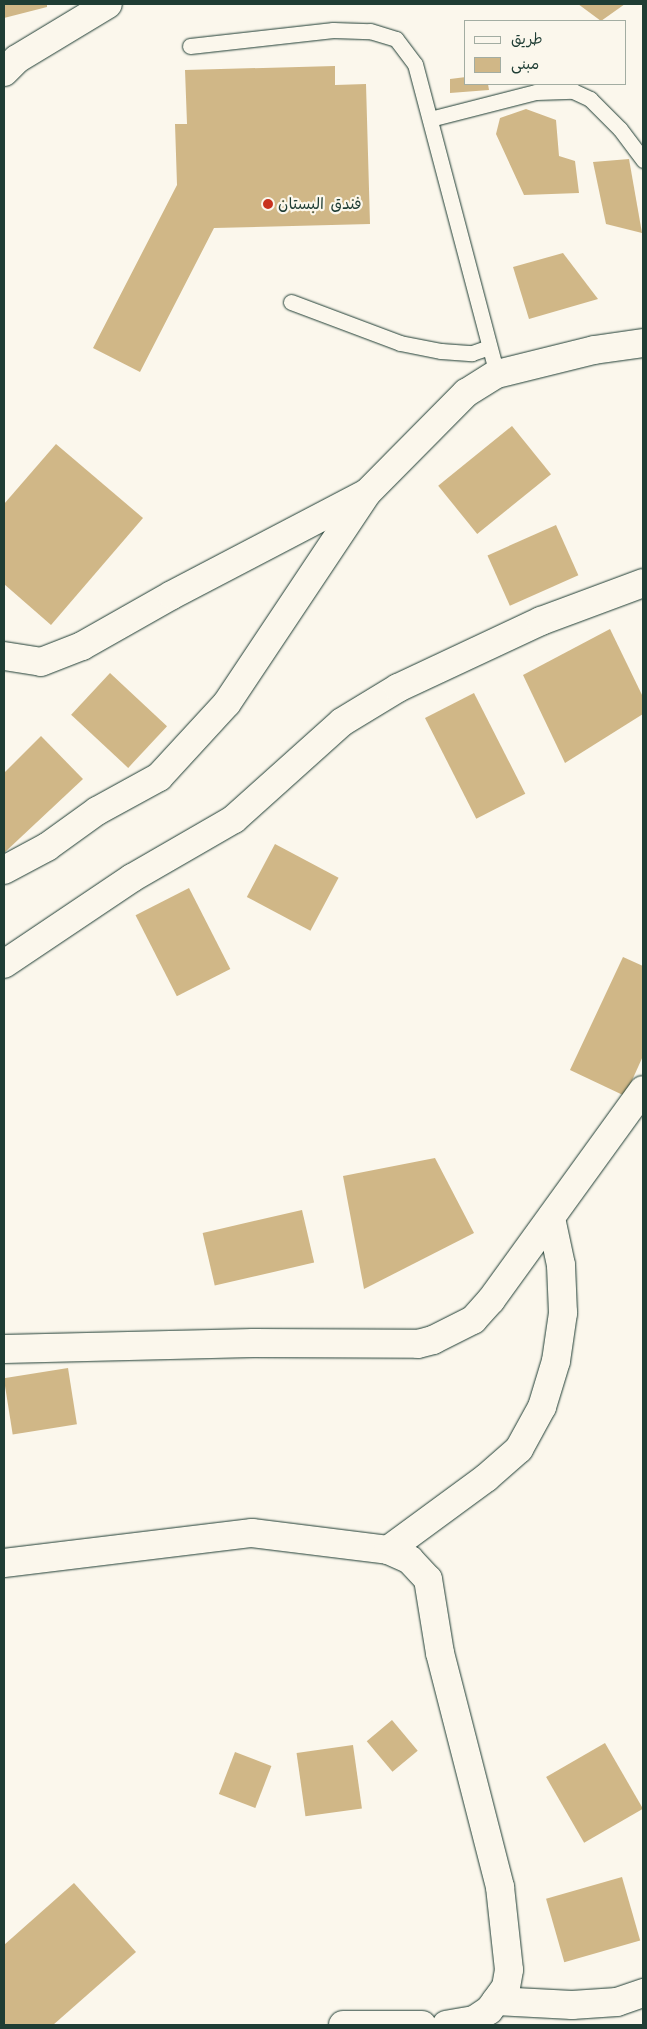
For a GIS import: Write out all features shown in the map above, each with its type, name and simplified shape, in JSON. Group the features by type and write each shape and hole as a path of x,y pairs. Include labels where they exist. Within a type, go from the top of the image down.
{"street":[{"path":"4,72 17,59 108,4"},
{"path":"4,870 47,846 97,811 159,777 227,703 367,493 448,409 466,393 497,374 594,350 643,342"},
{"path":"4,656 41,662 82,646 172,595 367,493"},
{"path":"4,964 132,878 234,819 342,722 398,688 483,646 643,583"},
{"path":"4,1349 253,1343 418,1344 441,1337 473,1320 521,1263 643,1090"},
{"path":"388,1550 486,1478 519,1449 542,1407 556,1361 563,1313 561,1266 551,1218"},
{"path":"4,1563 252,1533 388,1550 410,1560 428,1579 440,1653 500,1887 509,1970 506,1987 490,2010 474,2020 446,2025"},
{"path":"496,2001 572,2005 617,2002 643,1993"},
{"path":"343,2025 422,2025"}],"lane":[{"path":"190,46 333,30 370,31 396,39 415,64 497,374"},
{"path":"430,119 536,92 573,91 590,99 643,160"},
{"path":"291,302 400,343 441,351 472,353 489,347"}],"building":[{"path":"4,4 47,4 47,7 4,18"},
{"path":"578,4 625,4 602,20 600,20"},
{"name":"فندق البستان","path":"335,66 335,85 366,84 370,224 214,228 140,372 93,348 177,185 175,124 187,124 185,70"},
{"path":"464,77 464,85 488,85 489,90 450,93 450,79"},
{"path":"526,109 556,120 559,156 575,161 579,193 524,195 496,134 500,118"},
{"path":"629,159 642,233 606,224 593,162"},
{"path":"563,253 598,299 529,319 513,267"},
{"path":"512,426 551,474 477,534 438,486"},
{"path":"56,444 143,518 51,625 4,584 4,504"},
{"path":"556,525 578,575 510,606 487,556"},
{"path":"610,629 643,697 643,714 565,763 523,675"},
{"path":"110,673 167,726 128,768 71,715"},
{"path":"474,693 525,794 476,819 425,718"},
{"path":"41,736 83,779 4,853 4,773"},
{"path":"275,844 339,878 310,931 247,897"},
{"path":"189,888 230,969 177,996 136,915"},
{"path":"623,957 643,966 643,1056 625,1096 570,1070"},
{"path":"435,1158 474,1233 364,1289 343,1176"},
{"path":"302,1210 314,1263 215,1286 203,1233"},
{"path":"68,1368 77,1424 13,1434 4,1378"},
{"path":"392,1720 418,1751 392,1772 367,1741"},
{"path":"605,1743 643,1809 584,1843 546,1777"},
{"path":"353,1745 362,1808 305,1816 297,1753"},
{"path":"235,1752 271,1766 255,1808 219,1794"},
{"path":"622,1877 640,1940 564,1962 546,1899"},
{"path":"74,1883 136,1952 53,2025 4,2025 4,1945"}],"place":[{"name":"فندق البستان","path":"268,204"}]}
